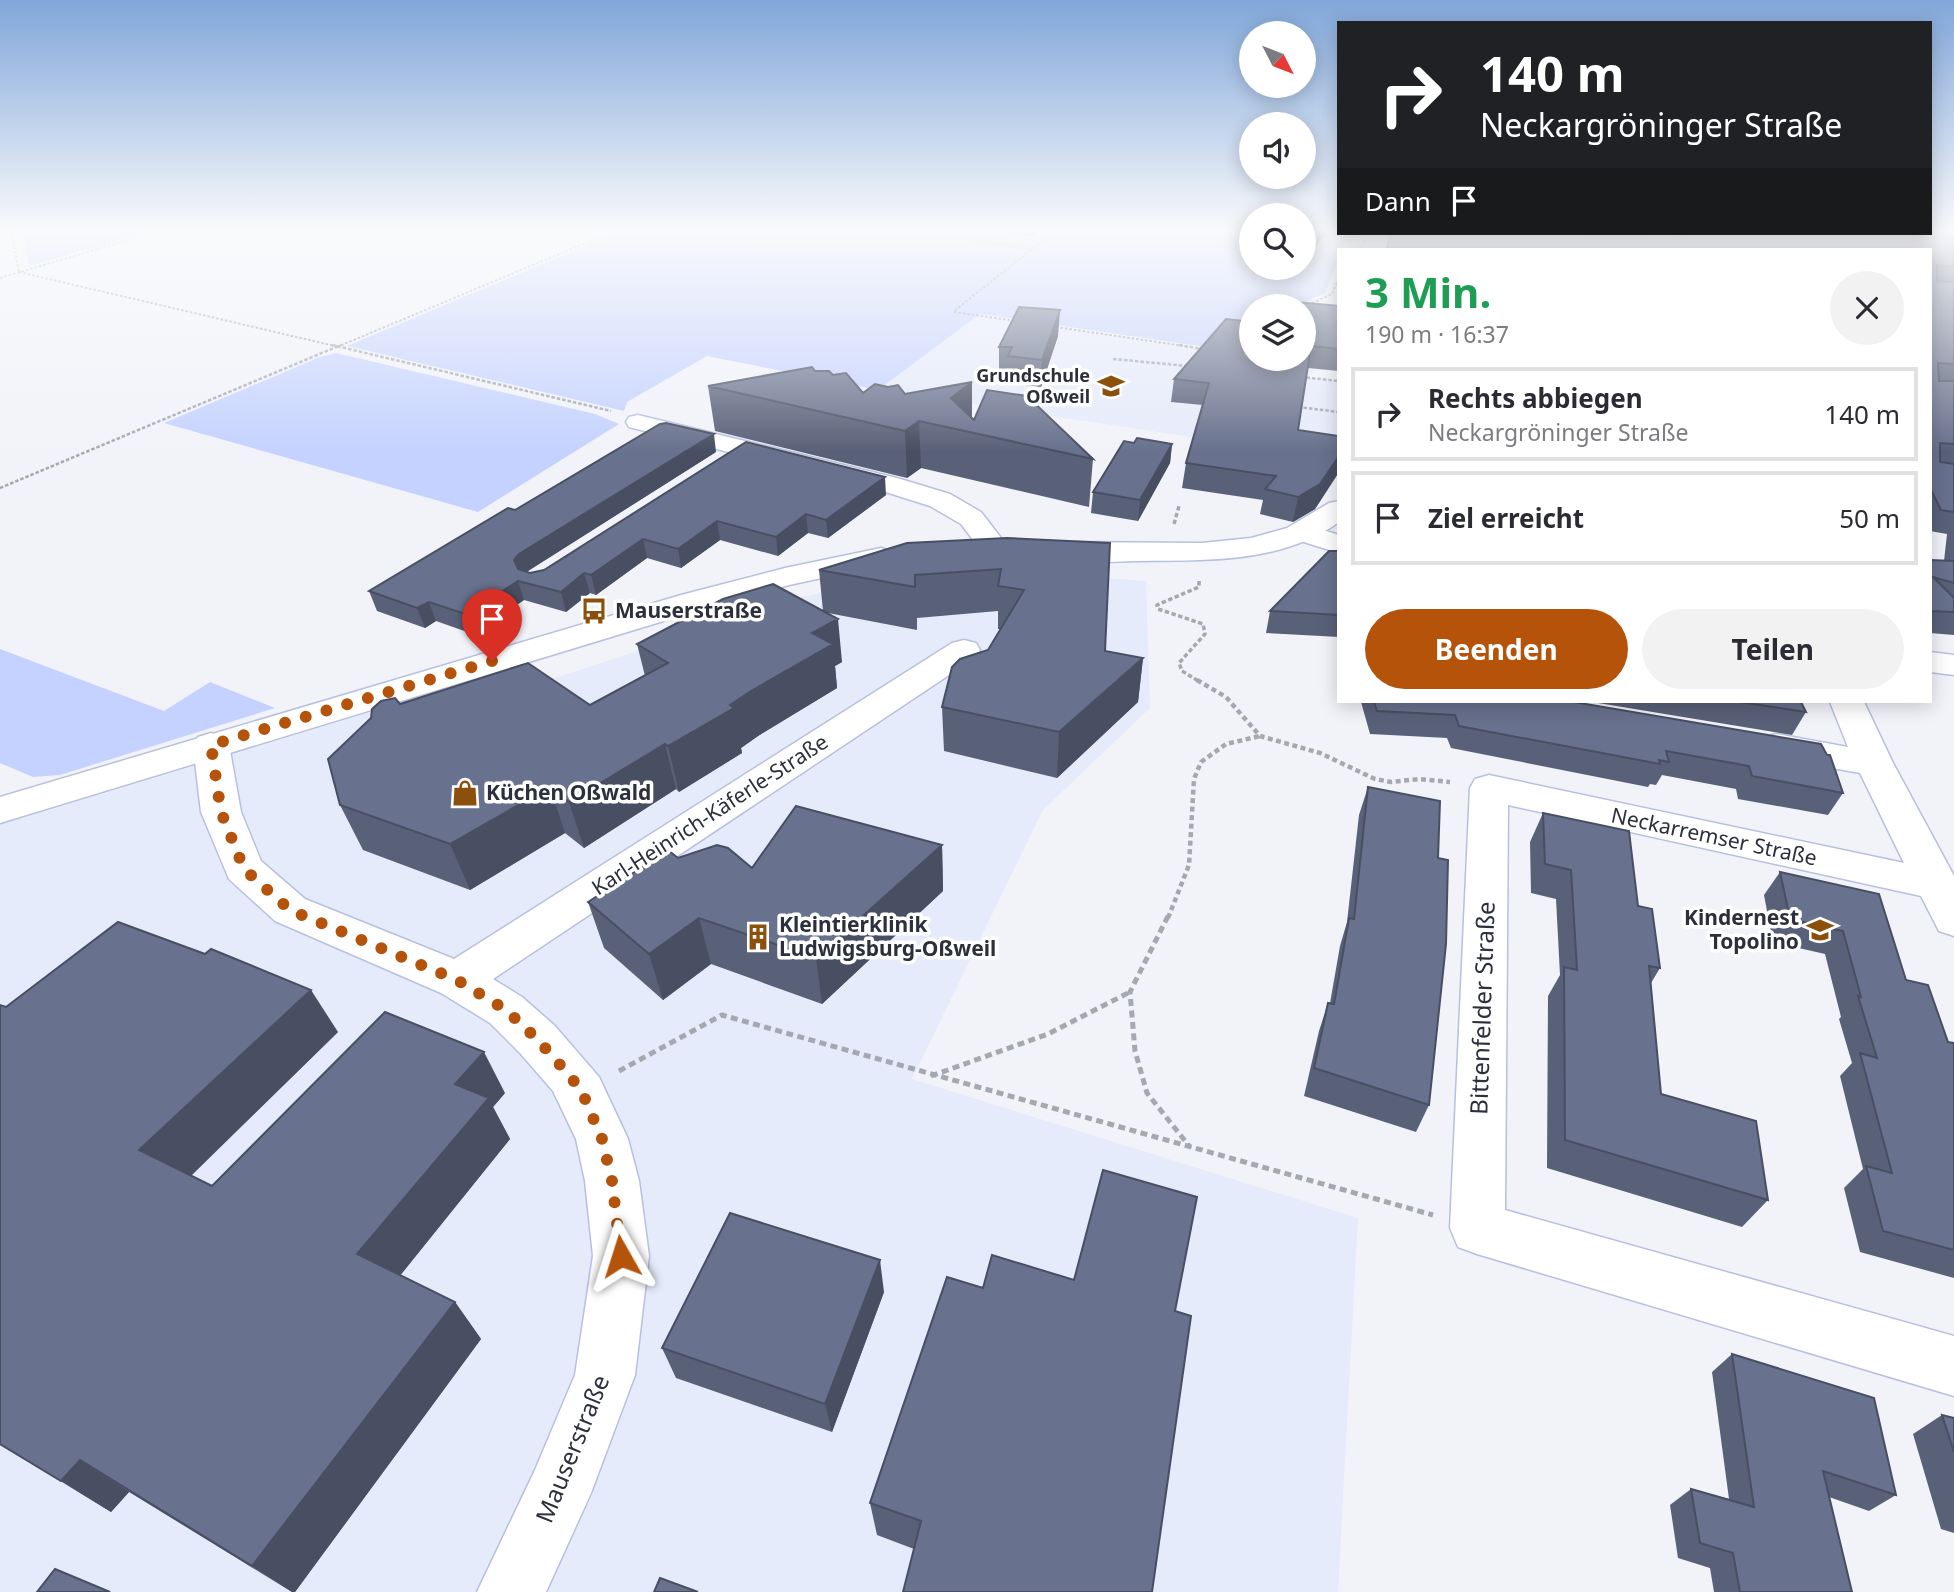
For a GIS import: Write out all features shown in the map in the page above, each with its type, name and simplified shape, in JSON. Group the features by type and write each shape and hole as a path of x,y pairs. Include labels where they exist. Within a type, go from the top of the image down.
{"street":[{"path":"638,422 888,484 940,500 1016,549"},
{"path":"710,470 744,448"},
{"path":"952,548 1205,552 1262,545 1301,532 1326,520 1337,511"},
{"path":"1301,532 1337,543"},
{"path":"0,810 692,602 863,559 912,553"},
{"name":"Karl-Heinrich-Käferle-Straße","path":"457,980 964,650"},
{"path":"1932,663 1954,665"},
{"path":"1847,703 1874,763 1946,902"},
{"path":"1741,740 1874,763"},
{"name":"Mauserstraße","path":"211,745 221,812 244,869 290,910 457,980 506,1010 537,1039 582,1092 602,1139 612,1181 621,1256 605,1375 558,1493 511,1592"},
{"name":"Neckarremser Straße","path":"1489,788 1946,902"},
{"name":"Bittenfelder Straße","path":"1477,1228 1489,788"},
{"path":"1477,1228 1954,1366"}],"path":[{"path":"152,303 604,409 638,422"},
{"path":"0,488 441,303"},
{"path":"965,303 954,312 1020,322"},
{"path":"1046,326 1206,349"},
{"path":"1113,359 1190,366"},
{"path":"1290,376 1337,381"},
{"path":"1290,407 1337,412"},
{"path":"1199,581 1199,587 1157,605 1157,609 1203,624 1205,634 1179,663 1182,671 1226,697 1260,736"},
{"path":"1191,1147 1147,1093 1135,1051 1130,992 1171,911 1189,865 1194,779 1201,762 1226,744 1260,736 1320,753 1375,779 1391,782 1419,779 1489,788"},
{"path":"931,1076 1048,1034 1130,992"},
{"path":"582,1092 722,1015 1477,1228"}],"shaded area":[{"path":"449,303 1239,303 1239,349 1233,351 980,314 878,390 707,356 627,402 624,411 347,346"},
{"name":"Grundschule Oßweil","path":"977,316 1237,355 1233,371 1337,381 1337,459 878,390"},
{"path":"336,353 595,414 619,424 478,512 164,423 320,357"},
{"name":"Mauserstraße","path":"1001,571 1146,581 1150,708 1043,810 912,1079 1358,1218 1338,1592 0,1592 0,808 21,819 427,695 437,717 801,597 901,577"},
{"path":"0,649 164,711 210,682 275,708 60,775 33,777 0,763"}],"building":[{"path":"1932,303 1954,303 1954,364 1938,363 1939,381 1954,381 1954,444 1940,443 1940,462 1954,464 1954,512 1941,510 1932,492"},
{"path":"1316,304 1337,306 1337,349 1316,347"},
{"path":"1019,307 1060,310 1042,360 1008,356 1012,347 999,347"},
{"path":"1226,319 1239,321 1239,371 1307,371 1298,430 1337,436 1337,459 1320,484 1298,497 1265,489 1276,476 1186,463 1209,383 1174,379"},
{"path":"812,367 815,371 829,371 833,375 846,373 863,393 875,384 888,387 898,385 905,394 972,382 951,398 974,420 987,390 1027,396 1093,459 919,421 905,431 708,386"},
{"path":"660,424 714,434 519,554 514,560 518,569 530,573 544,570 746,442 885,477 826,520 806,514 776,537 717,521 678,549 643,539 591,575 584,573 561,592 518,581 483,604 479,602 462,613 429,602 417,608 369,591 508,508 515,510"},
{"path":"1137,438 1172,444 1140,500 1093,492 1124,441 1134,443"},
{"path":"1007,538 1110,543 1105,651 1143,658 1059,732 942,707 952,667 960,659 988,650 1024,590 998,586 1001,569 915,575 915,587 819,570 907,543"},
{"path":"1329,551 1337,551 1337,615 1270,611"},
{"path":"1932,560 1954,561 1954,583 1933,577 1954,598 1954,612 1932,611"},
{"path":"773,584 838,619 812,633 833,644 751,691 730,705 734,708 668,746 665,744 569,802 550,787 450,844 340,805 328,759 371,718 372,709 381,701 395,698 400,704 528,663 590,705 668,663 637,644 723,599"},
{"path":"1374,703 1580,703 1821,744 1827,755 1830,755 1843,793 1752,776 1749,766 1666,751 1669,762 1659,760 1660,764 1459,726 1455,715 1377,711"},
{"path":"1747,703 1802,703 1806,712"},
{"path":"1368,787 1440,801 1438,858 1448,860 1446,944 1429,1105 1314,1068 1328,1003 1334,1004 1349,918 1354,919"},
{"path":"796,806 942,845 816,958 699,918 649,954 588,902 668,850 678,858 717,845 728,848 752,868"},
{"path":"1543,813 1629,831 1638,906 1652,909 1660,968 1649,966 1661,1094 1756,1121 1768,1200 1565,1140 1564,967 1577,970 1571,870 1545,864"},
{"path":"1780,872 1879,894 1906,980 1928,985 1948,1042 1954,1043 1954,1250 1883,1231 1866,1166 1892,1173 1860,1053 1877,1058 1858,996 1861,997 1843,931 1790,919"},
{"path":"118,922 205,954 211,949 311,990 139,1150 212,1186 385,1012 484,1052 455,1084 489,1098 357,1254 455,1302 252,1566 80,1460 61,1481 0,1444 0,1005 6,1007"},
{"path":"1103,1170 1197,1197 1175,1311 1191,1316 1152,1592 903,1592 921,1521 870,1503 947,1277 983,1288 992,1255 1074,1280"},
{"path":"730,1213 880,1260 825,1404 662,1348"},
{"path":"1732,1354 1874,1398 1896,1495 1823,1471 1852,1592 1740,1592 1733,1553 1700,1543 1691,1489 1754,1507"},
{"path":"1942,1415 1954,1418 1954,1452"},
{"path":"55,1569 110,1592 37,1592"},
{"path":"660,1578 698,1592 654,1592"}],"place":[{"name":"Grundschule Oßweil","path":"1111,386"},
{"name":"Mauserstraße","path":"594,611"},
{"name":"Küchen Oßwald","path":"465,793"},
{"name":"Kindernest Topolino","path":"1820,930"},
{"name":"Kleintierklinik Ludwigsburg-Oßweil","path":"758,937"}],"route":[{"path":"492,661 211,745 221,812 244,869 290,910 457,980 506,1010 537,1039 582,1092 602,1139 612,1181 621,1256"}]}
